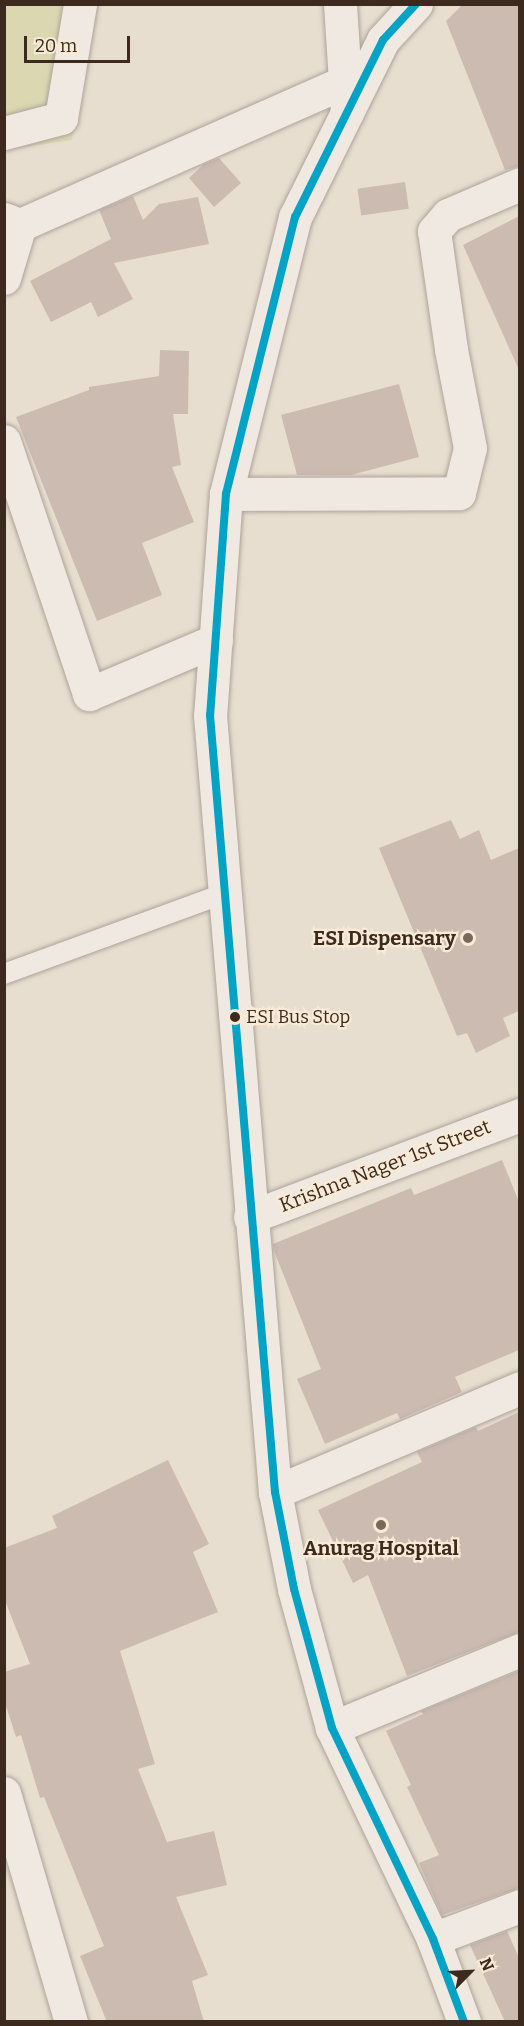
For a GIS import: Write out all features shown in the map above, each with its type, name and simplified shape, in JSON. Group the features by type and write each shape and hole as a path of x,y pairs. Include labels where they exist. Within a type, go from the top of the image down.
{"street":[{"path":"4,133 61,118 80,4"},
{"path":"340,4 345,98"},
{"path":"416,4 383,40 345,98 296,217 226,494 210,715 250,1217 275,1492 294,1589 332,1728 433,1939 464,2022"},
{"path":"4,279 12,222 345,98"},
{"path":"226,494 459,493 470,448 451,349 434,231 448,215 519,184"},
{"path":"4,441 89,694 216,640"},
{"name":"Krishna Nager 1st Street","path":"250,1217 519,1115"},
{"path":"275,1492 519,1388"},
{"path":"332,1728 519,1650"},
{"path":"4,1793 70,2022"},
{"path":"433,1939 519,1906"}],"lane":[{"path":"4,974 225,893"}],"shaded area":[{"path":"5,5 93,5 72,140 5,150"}],"building":[{"path":"463,4 519,4 519,166 505,170 446,21"},
{"path":"219,158 241,183 214,207 189,178 204,164"},
{"path":"405,182 409,209 361,215 357,189"},
{"path":"133,196 143,220 159,204 198,197 209,244 114,263 133,299 98,317 91,302 51,322 30,281 111,239 99,210"},
{"path":"519,216 519,370 463,245"},
{"path":"160,350 189,351 188,414 173,414 181,465 172,467 194,522 142,543 162,595 97,621 16,417 89,390 89,387 159,376"},
{"path":"399,384 419,457 351,475 297,475 281,415"},
{"name":"ESI Dispensary","path":"451,820 460,839 479,830 491,860 519,848 519,1011 503,1018 510,1036 476,1053 467,1033 457,1036 379,848"},
{"path":"502,1160 519,1202 519,1350 455,1377 462,1392 400,1419 397,1413 325,1444 297,1379 321,1369 273,1244 411,1188 414,1195"},
{"path":"519,1412 519,1632 407,1676 368,1575 353,1583 318,1510 422,1462 417,1452 476,1427 478,1431"},
{"path":"168,1460 209,1544 193,1552 218,1612 120,1651 155,1764 138,1769 167,1842 214,1831 227,1885 176,1897 208,1975 192,1981 204,2022 107,2022 80,1956 104,1946 44,1797 40,1798 21,1735 16,1737 4,1700 4,1672 30,1664 4,1598 4,1548 57,1528 52,1516"},
{"path":"519,1671 519,1888 442,1915 419,1863 439,1855 407,1787 411,1785 386,1731 423,1714 421,1711"},
{"path":"507,1931 519,1958 519,2022 505,2022 470,1945"}],"transit line":[{"path":"416,4 383,40 295,217 226,494 210,715 275,1492 294,1589 332,1728 433,1939 464,2022"}],"place":[{"name":"ESI Dispensary","path":"468,938"},
{"name":"ESI Bus Stop","path":"235,1017"},
{"name":"Anurag Hospital","path":"381,1525"}]}
